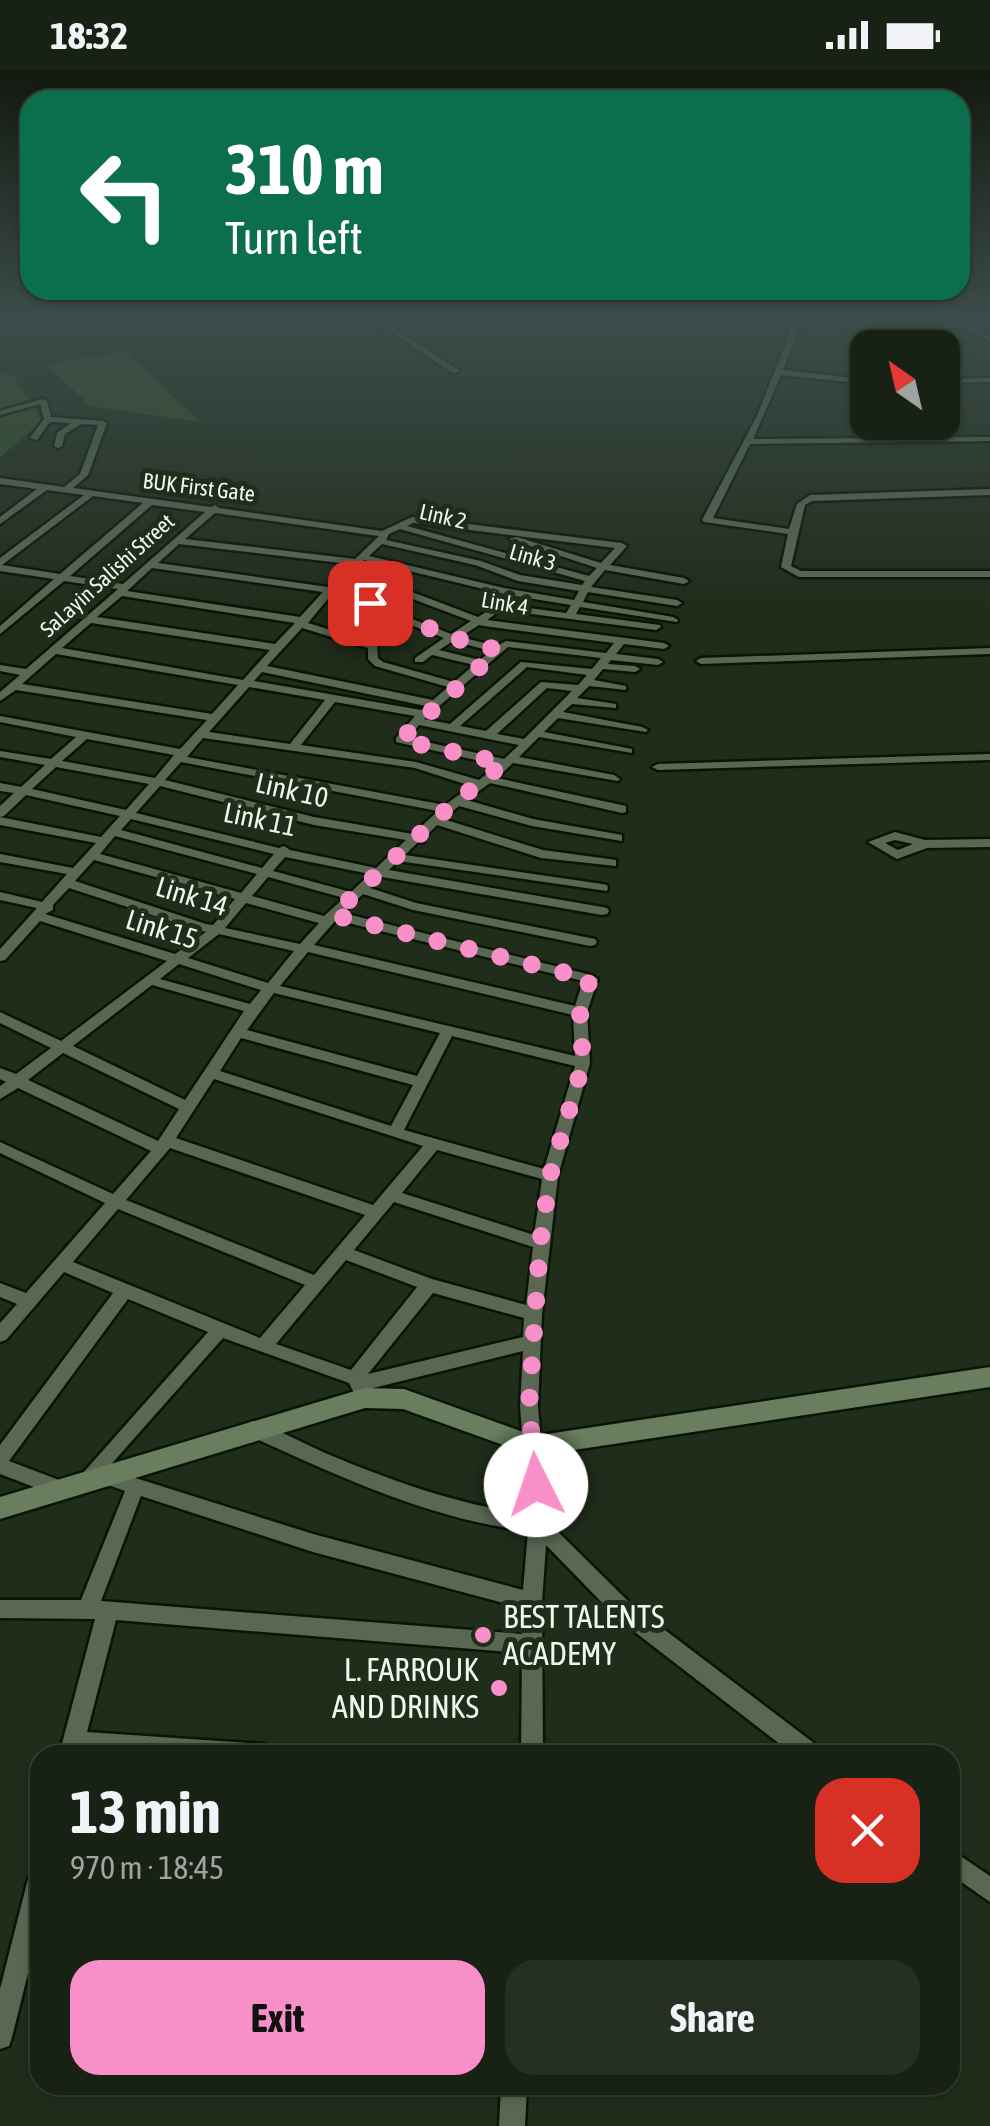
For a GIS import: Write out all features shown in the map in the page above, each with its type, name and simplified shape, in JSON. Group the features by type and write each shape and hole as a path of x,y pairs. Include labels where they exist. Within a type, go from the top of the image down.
{"street":[{"path":"34,438 47,415"},
{"path":"759,415 707,520 793,532"},
{"path":"48,419 104,425 84,475 66,490"},
{"path":"58,446 61,433 80,421"},
{"path":"747,442 990,439"},
{"name":"BUK First Gate","path":"1,482 215,508 382,538"},
{"path":"0,521 45,487"},
{"path":"990,492 810,498 801,504 786,570 799,574 990,574"},
{"path":"0,565 91,494"},
{"path":"0,631 150,502"},
{"name":"SaLayin Salishi Street","path":"0,698 215,508"},
{"path":"0,957 44,912 154,781 382,538 412,520 622,546 588,584 570,615 499,608 484,622 450,637 419,660"},
{"name":"Link 2","path":"400,527 492,550 588,584"},
{"path":"492,550 526,533"},
{"name":"Link 3","path":"382,538 588,584"},
{"path":"514,539 604,567 684,581"},
{"path":"175,541 355,563"},
{"name":"Link 4","path":"355,563 671,624 570,615"},
{"name":"Link 4","path":"355,563 484,622 664,646"},
{"path":"0,565 302,623 373,646 372,659 379,664 456,686"},
{"path":"148,565 330,590 450,637 498,650"},
{"path":"588,584 679,600"},
{"path":"88,619 278,648"},
{"path":"554,649 558,632"},
{"path":"0,1335 164,1145 252,1009 330,918 452,805 507,761 595,674 621,640"},
{"path":"614,779 401,740 420,718 508,644 554,649 622,688"},
{"path":"53,650 333,698 490,734 628,750"},
{"path":"700,661 990,651"},
{"path":"430,652 482,664"},
{"path":"490,734 545,684 658,662"},
{"path":"453,726 525,664 595,674 636,670"},
{"path":"0,668 28,673"},
{"path":"259,668 436,704"},
{"path":"246,682 420,718"},
{"path":"12,686 214,718"},
{"path":"292,750 333,698"},
{"path":"569,700 612,706"},
{"path":"554,714 642,730"},
{"path":"0,720 618,838"},
{"path":"200,734 416,765 622,809"},
{"path":"0,813 84,735"},
{"name":"Link 10","path":"0,754 154,781 314,821 420,838"},
{"path":"658,767 990,757"},
{"name":"Link 11","path":"0,786 130,811 185,829 381,871 602,911"},
{"path":"0,821 109,836 590,942"},
{"path":"437,821 542,854 612,863"},
{"path":"925,844 990,843"},
{"path":"0,1094 216,930 284,850"},
{"path":"90,855 245,900 585,974 590,979 580,1012 583,1063 550,1176 533,1314 529,1406 538,1524 532,1602 532,1745"},
{"path":"396,857 602,888"},
{"name":"Link 14","path":"0,858 72,878 216,930 580,1012"},
{"name":"Link 15","path":"0,896 178,961 270,988 583,1063"},
{"path":"0,937 16,940"},
{"path":"152,981 252,1009"},
{"path":"0,1016 189,1108"},
{"path":"395,1133 448,1031"},
{"path":"238,1032 420,1082"},
{"path":"0,1073 164,1145 377,1213"},
{"path":"211,1073 395,1133 550,1176"},
{"path":"263,1347 434,1144"},
{"path":"0,1148 116,1202 318,1283"},
{"path":"394,1196 540,1244"},
{"path":"344,1253 429,1285 533,1314"},
{"path":"61,1264 359,1386 534,1446 990,1377"},
{"path":"359,1386 429,1285"},
{"path":"0,1290 28,1301"},
{"path":"124,1291 0,1462 82,1482 136,1486 313,1544 532,1602"},
{"path":"82,1482 220,1330"},
{"path":"0,1508 252,1428 359,1386 532,1342"},
{"path":"252,1428 388,1485 512,1522 538,1524 625,1612 799,1745"},
{"path":"73,1745 98,1610 136,1486"},
{"path":"0,1609 98,1610 532,1644"},
{"path":"960,1868 990,1890"},
{"path":"0,2037 7,1983 30,1911"},
{"path":"512,2126 514,2095"}],"green space":[{"path":"0,415 38,415 42,421 0,457"},
{"path":"152,415 193,415 200,422"}],"place":[{"name":"BEST TALENTS ACADEMY","path":"483,1635"},
{"name":"L. FARROUK AND DRINKS","path":"499,1688"}],"route":[{"path":"370,603 450,637 498,650 423,714 400,740 504,763 494,776 447,809 333,915 585,974 590,979 580,1012 583,1063 550,1176 540,1244 529,1406 536,1485"}]}
